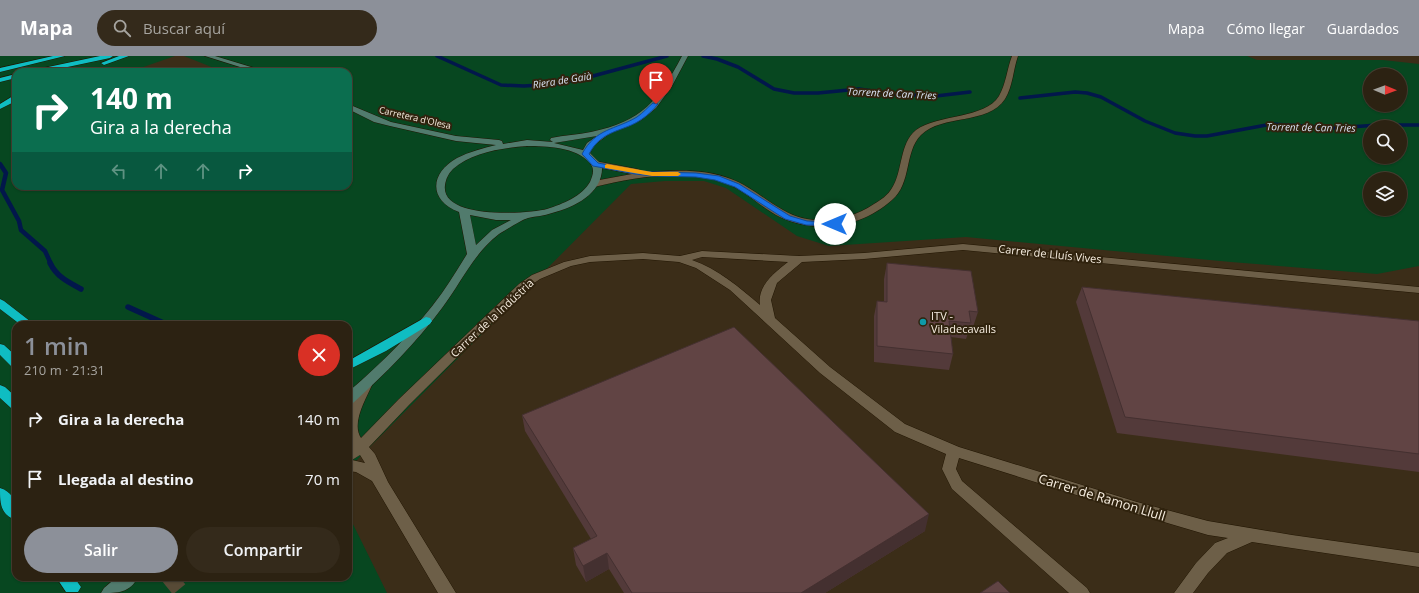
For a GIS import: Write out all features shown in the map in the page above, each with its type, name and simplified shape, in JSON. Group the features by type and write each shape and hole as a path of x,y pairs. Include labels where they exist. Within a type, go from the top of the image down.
{"highway":[{"path":"0,64 36,56"},
{"path":"0,70 62,56"},
{"path":"53,68 110,56"},
{"path":"87,68 126,56"},
{"path":"0,80 12,77"},
{"path":"0,103 12,97"},
{"path":"0,107 12,100"},
{"path":"0,303 24,321"},
{"path":"352,364 382,348 426,321"},
{"path":"0,348 12,359"},
{"path":"0,390 12,401"},
{"path":"0,494 12,509"}],"street":[{"path":"208,56 250,68"},
{"path":"585,154 590,145 608,131 644,115 659,98 685,56"},
{"path":"594,184 619,178 652,174 696,175 716,178 737,185 779,213 797,221 825,224 843,222 863,214 883,202 894,193 901,181 911,143 921,131 942,122 984,111 999,102 1007,84 1015,56"},
{"name":"Carretera d'Olesa","path":"352,108 377,120 456,138 508,144"},
{"path":"534,142 563,145 585,154 595,164 598,173 594,184 583,195 570,203 546,212 526,216 492,217 464,211 455,207 446,200 442,194 440,186 447,171 461,160 485,150 508,144 567,138 608,131"},
{"path":"456,138 461,150 461,160"},
{"path":"595,164 652,174"},
{"path":"464,211 472,254"},
{"path":"352,396 402,348 426,321 447,294 472,254 496,232 526,216"},
{"name":"Carrer de Lluís Vives","path":"680,258 702,254 799,259 864,256 963,247 1419,290"},
{"name":"Carrer de la Indústria","path":"352,453 360,448 404,402 514,294 536,277 568,264 590,259 643,256 680,258"},
{"name":"Carrer de Ramon Llull","path":"680,258 700,266 734,288 825,370 900,428 954,451 1144,510 1208,528 1419,560"},
{"path":"769,319 765,300 770,286 781,271 799,259"},
{"path":"352,418 365,385"},
{"path":"352,437 360,448 368,454 378,477 447,593"},
{"path":"954,451 949,469 957,485 1081,593"},
{"path":"352,466 360,467 378,477"},
{"path":"1183,593 1202,568 1222,548 1252,535"},
{"path":"110,593 125,581"}],"green space":[{"path":"0,56 175,56 140,68 12,68 12,190 352,190 352,68 214,68 184,56 1247,56 1257,60 1383,60 1419,64 1419,266 1377,274 966,237 829,246 797,236 726,188 704,181 665,181 631,184 352,465 352,321 12,321 12,581 352,581 352,522 387,593 0,593"}],"building":[{"name":"ITV - Viladecavalls","path":"887,263 971,271 978,312 969,311 971,323 949,321 953,354 877,346 877,301 887,302"},
{"path":"1082,287 1419,321 1419,454 1125,417"},
{"path":"734,327 929,514 801,593 632,593 607,553 583,566 573,548 597,536 522,415"},
{"path":"998,581 1010,593 980,593"}],"waterway":[{"name":"Riera de Gaià","path":"437,56 501,85 524,86 555,84 593,76 667,56"},
{"name":"Torrent de Can Tries","path":"703,56 717,59 738,67 774,89 794,93 818,93 859,89 893,94 936,96 970,92"},
{"name":"Torrent de Can Tries","path":"1020,98 1075,92 1087,93 1101,97 1145,121 1175,133 1195,136 1207,136 1272,124 1335,128 1378,125 1419,125"},
{"path":"0,164 6,173 2,190 19,221 21,230 45,251 51,264"},
{"path":"50,263 59,276 81,289"},
{"path":"128,307 159,321"}],"tunnel":[{"path":"172,581 182,593"}],"slow traffic":[{"path":"607,166 652,174 678,174"}],"place":[{"name":"ITV - Viladecavalls","path":"923,322"}],"route":[{"path":"656,104 639,118 608,131 590,145 585,154 595,164 635,172 707,176 727,181 737,185 788,218 806,223 835,224"}]}
